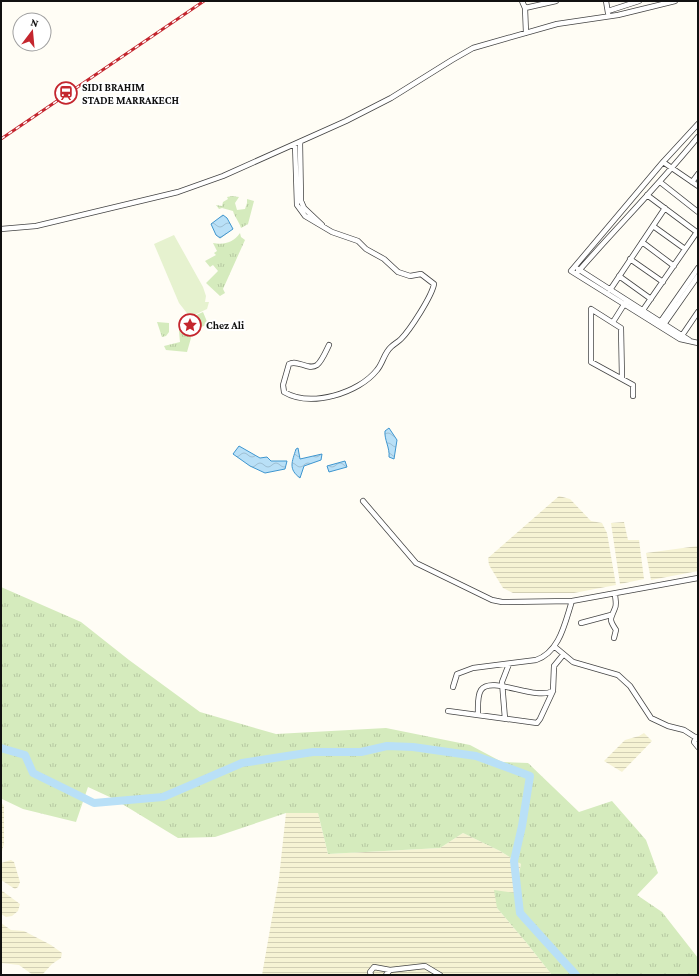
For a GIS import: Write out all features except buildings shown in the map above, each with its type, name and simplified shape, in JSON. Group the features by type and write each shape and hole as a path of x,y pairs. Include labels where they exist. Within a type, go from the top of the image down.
{"street":[{"path":"522,1 525,8 526,33"},
{"path":"525,8 544,2 556,1"},
{"path":"606,1 609,17"},
{"path":"608,11 639,1"},
{"path":"1,229 36,226 172,194 223,176 384,102 462,53 479,46 557,24 609,17 675,1"},
{"path":"689,340 644,310 626,302 571,271 648,179 698,124"},
{"path":"576,274 660,182 697,138 689,134"},
{"path":"297,143 301,201 311,217 324,228 343,237 358,241 366,249 384,259 398,272 410,276 421,274 434,284 410,328 399,341 390,348 377,371 358,387 344,394 318,398 302,397 284,392 282,385 289,364 294,362 310,367 314,366 319,363 329,345"},
{"path":"676,148 684,154"},
{"path":"663,162 698,186"},
{"path":"692,182 698,174"},
{"path":"648,179 656,186"},
{"path":"660,182 698,212"},
{"path":"636,193 665,208 697,232 644,310"},
{"path":"624,208 630,214"},
{"path":"610,290 665,208"},
{"path":"611,223 617,228"},
{"path":"653,226 685,249"},
{"path":"599,237 604,242"},
{"path":"642,242 674,266"},
{"path":"630,260 663,282"},
{"path":"575,266 680,339 698,343"},
{"path":"663,322 698,268"},
{"path":"619,276 651,299"},
{"path":"663,322 698,276"},
{"path":"613,322 626,302"},
{"path":"622,378 621,328 591,309 591,362 633,385 633,396"},
{"path":"682,334 698,312"},
{"path":"363,500 416,563 485,598 502,602 572,601 698,578"},
{"path":"614,638 616,630 611,622 611,615 616,607 615,594"},
{"path":"452,687 456,676 465,670 539,660 555,647 572,601"},
{"path":"581,623 611,615"},
{"path":"555,647 573,662 618,675 630,686 650,718 668,726 684,730 697,738 694,742 698,747"},
{"path":"448,711 537,723 553,691 554,667 563,655"},
{"path":"504,719 502,686 508,664"},
{"path":"478,714 482,689 490,686 502,686 534,694 545,694 553,691"},
{"path":"371,975 370,972 374,966 390,970 426,966 440,975"},
{"path":"386,975 390,970"}],"shaded area":[{"path":"559,496 570,499 591,521 602,523 607,533 616,585 574,593 513,593 503,588 489,565 488,558"},
{"path":"624,522 628,540 639,540 644,579 620,584 611,523"},
{"path":"698,546 698,571 651,580 646,553"},
{"path":"644,733 652,741 622,772 604,761 625,740"},
{"path":"1,802 4,806 4,844 1,855"},
{"path":"286,813 318,813 328,854 440,848 463,833 500,851 521,864 515,893 497,908 552,975 262,975 279,878"},
{"path":"11,860 14,862 20,882 18,887 15,889 1,880 1,863"},
{"path":"1,890 20,904 18,911 12,916 6,917 1,914"},
{"path":"1,923 11,930 24,931 51,945 62,953 61,958 52,964 42,975 33,975 19,965 1,963"}],"green space":[{"path":"227,197 239,197 235,203 237,210 245,209 247,199 254,201 248,224 241,228 233,211 222,208 219,209 216,205 222,206 223,202 228,199"},
{"path":"240,233 241,237 245,240 223,289 225,293 220,296 206,283 218,271 213,265 210,267 205,261 216,255 214,253 217,251 213,243 221,244 231,241"},
{"path":"174,235 203,287 206,296 205,302 209,302 207,309 190,317 179,303 154,244"},
{"path":"203,312 208,324 197,329 192,317"},
{"path":"157,322 169,323 169,332 166,336 162,337"},
{"path":"187,324 191,338 187,352 166,350 164,346 180,342 179,331"},
{"path":"1,587 81,622 129,660 200,712 276,734 386,728 470,745 502,762 528,763 579,812 612,801 646,840 658,873 637,895 662,912 698,958 698,975 552,975 497,908 494,890 515,893 521,864 500,851 463,833 440,848 328,854 318,813 286,813 215,837 178,838 114,799 88,787 76,822 23,809 2,799"}],"water":[{"path":"223,215 227,218 233,229 220,238 216,235 211,224"},
{"path":"389,428 397,440 394,459 389,457 389,450 385,437 385,431"},
{"path":"239,446 260,458 267,457 271,461 287,461 285,469 265,473 250,466 233,454"},
{"path":"298,448 300,459 322,454 321,460 304,466 300,478 296,475 292,468 293,458 296,449"},
{"path":"345,461 347,467 329,472 327,466"}],"waterway":[{"path":"1,748 25,755 33,773 94,803 163,797 242,763 313,752 361,752 387,746 413,747 476,756 530,776 522,826 514,861 520,913 576,975"}],"railway":[{"path":"1,139 204,1"}],"place":[{"name":"SIDI BRAHIM STADE MARRAKECH","path":"66,93"},
{"name":"Chez Ali","path":"190,325"}]}
